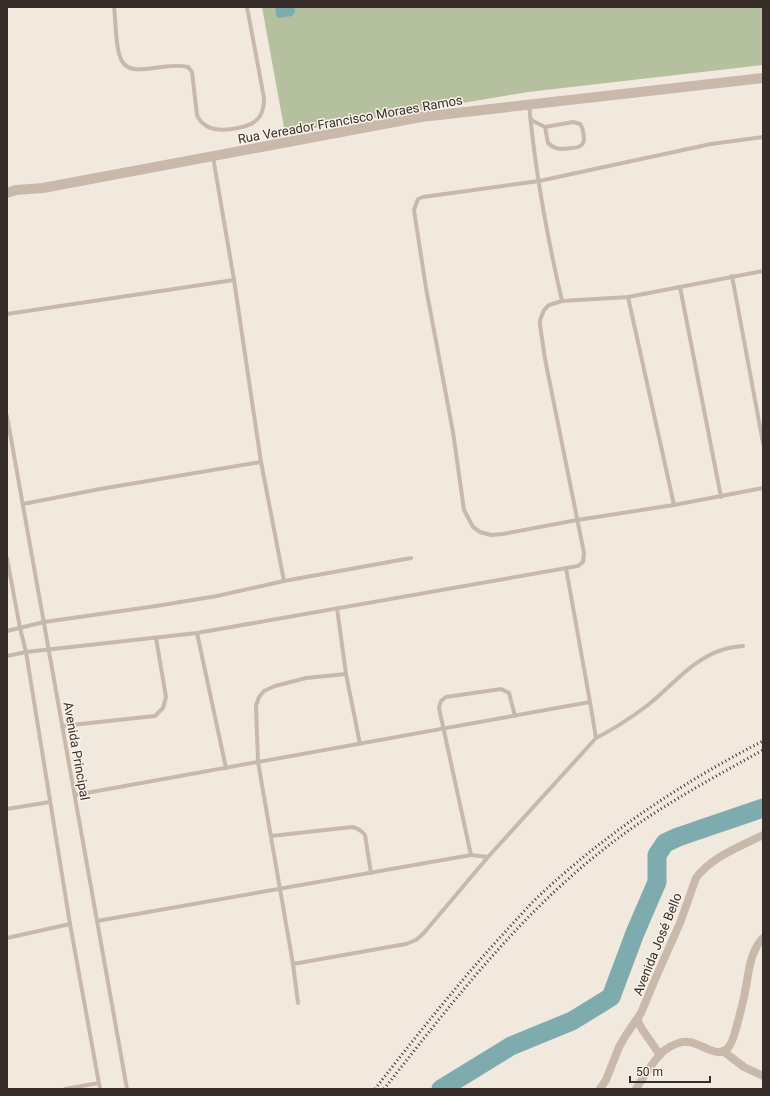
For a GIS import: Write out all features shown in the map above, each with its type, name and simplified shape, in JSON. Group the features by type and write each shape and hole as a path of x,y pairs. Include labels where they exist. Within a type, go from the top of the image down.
{"street":[{"name":"Rua Vereador Francisco Moraes Ramos","path":"10,190 42,188 213,157 301,138 421,117 763,78"},
{"name":"Avenida José Bello","path":"600,1089 619,1047 642,1013 680,923 696,878 700,872 724,855 763,835"},
{"path":"636,1089 660,1055 673,1046 688,1041 715,1051 723,1051 728,1049 733,1038 745,992 752,956 757,944 763,938"},
{"path":"637,1019 660,1055"},
{"path":"723,1051 744,1067 763,1076"}],"lane":[{"path":"114,7 118,48 121,61 134,69 142,70 180,65 188,67 192,72 197,115 200,121 208,127 224,131 247,126 256,121 260,117 264,108 264,98 247,7"},
{"path":"529,104 534,152 548,245 562,301"},
{"path":"531,120 544,127 577,122 582,126 584,143 578,148 557,149 548,143 544,127"},
{"path":"763,137 711,144 539,180 423,196 416,202 414,210 426,288 453,432 464,510 468,519 480,532 491,535 522,532 577,520 674,505 763,488"},
{"path":"213,157 234,280 261,462 284,581"},
{"path":"7,656 26,652 197,633 578,566 585,558 545,359 540,325 540,320 544,310 549,305 562,301 628,297 763,271"},
{"path":"732,276 763,443"},
{"path":"7,314 234,280"},
{"path":"680,287 721,496"},
{"path":"628,297 674,505"},
{"name":"Avenida Principal","path":"7,416 127,1089"},
{"path":"23,504 100,489 261,462"},
{"path":"7,558 26,652 70,924 100,1089"},
{"path":"7,631 44,622 210,597 284,581 411,558"},
{"path":"566,568 596,738"},
{"path":"337,608 346,674 360,744"},
{"path":"197,633 226,768"},
{"path":"62,726 155,716 163,708 166,697 156,638"},
{"path":"293,964 406,944 416,940 423,934 488,857 596,738 615,728 649,704 689,668 701,660 725,649 743,646"},
{"path":"298,1004 293,964 258,762 256,706 259,697 264,691 283,683 306,678 346,674"},
{"path":"471,855 440,708 442,701 446,697 501,689 509,692 515,716"},
{"path":"75,795 590,702"},
{"path":"7,809 50,802"},
{"path":"271,836 352,827 358,828 362,830 365,835 371,873"},
{"path":"97,921 471,855 488,857"},
{"path":"7,938 70,924"},
{"path":"65,1089 99,1083"}],"green space":[{"path":"262,7 275,7 276,16 294,12 294,7 763,7 763,65 528,92 285,133"}],"water":[{"path":"275,7 294,7 295,12 292,16 279,18 276,16"}],"waterway":[{"path":"441,1089 511,1046 572,1021 611,997 635,933 657,882 657,855 665,843 678,837 763,808"}],"railway":[{"path":"375,1089 463,980 494,944 542,893 593,849 647,810 704,773 763,741"},
{"path":"384,1089 460,993 487,962 514,932 573,875 604,849 642,821 682,796 763,750"}]}
